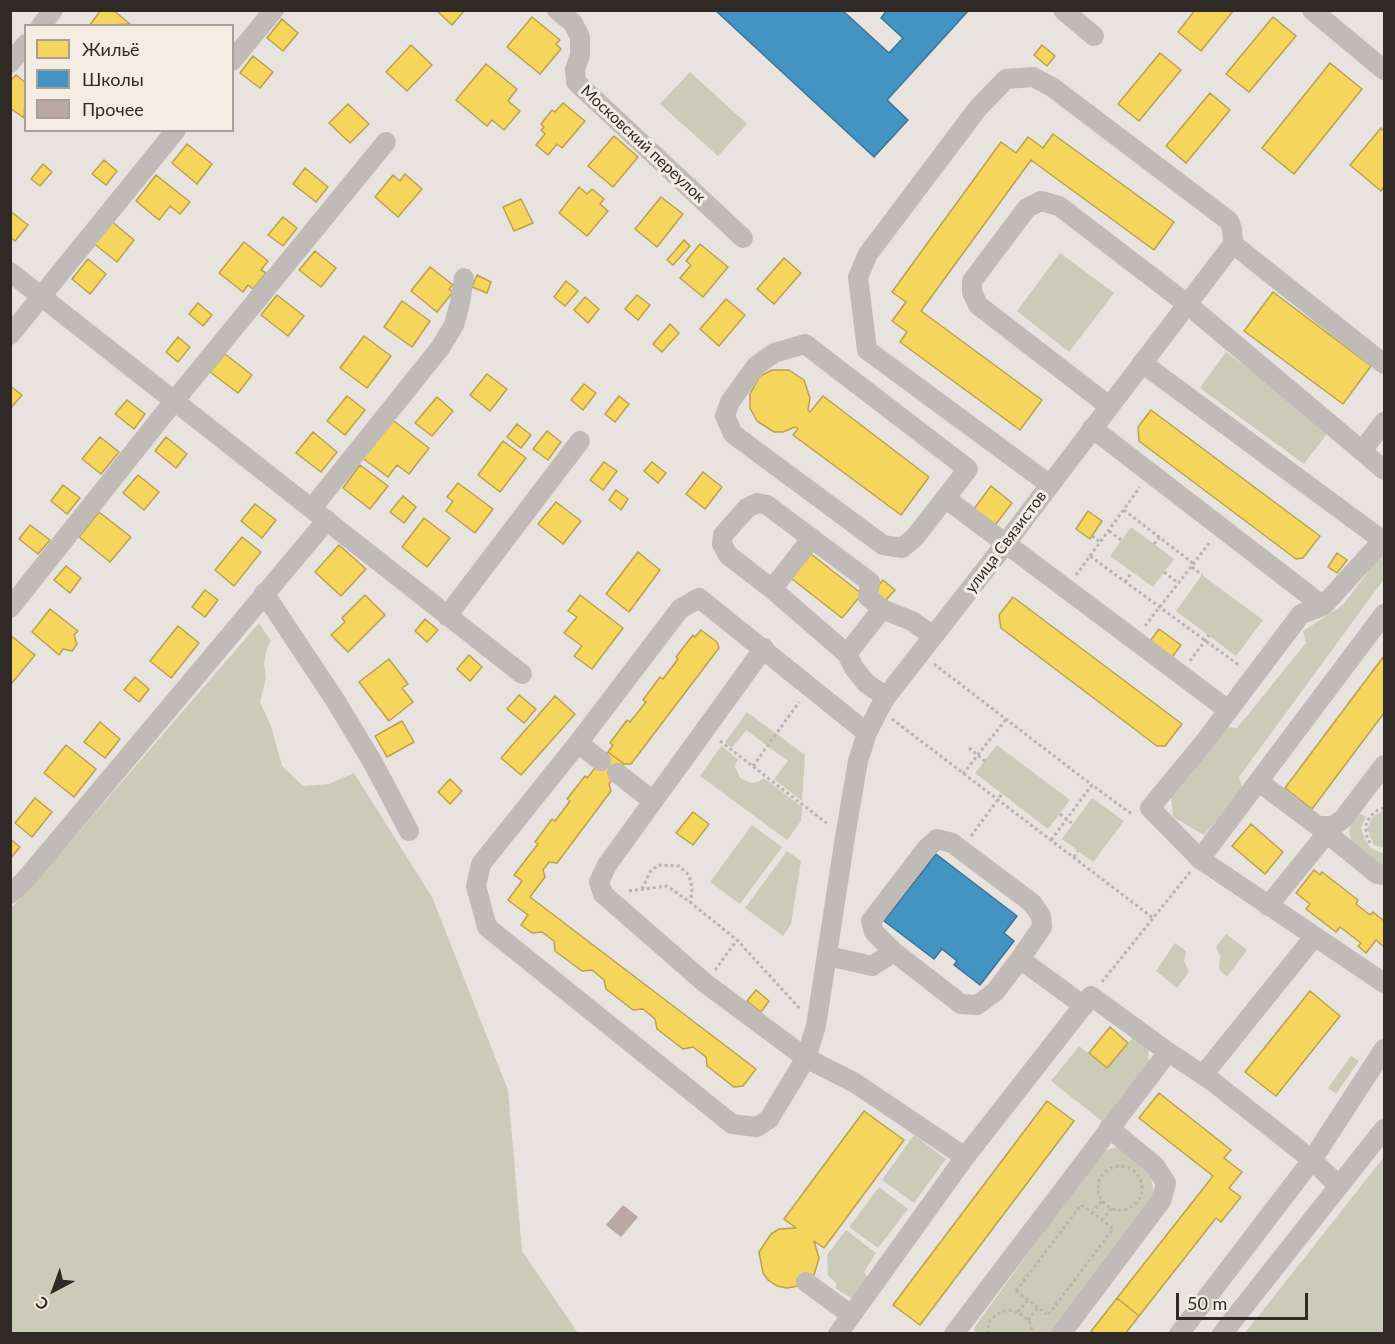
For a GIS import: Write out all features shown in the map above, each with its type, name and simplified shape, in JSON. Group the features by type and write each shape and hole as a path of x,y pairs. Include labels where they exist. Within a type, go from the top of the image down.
{"street":[{"path":"42,24 52,10"},
{"path":"234,59 274,10"},
{"name":"Московский переулок","path":"557,10 573,23 580,37 580,55 575,69 576,82 743,238"},
{"path":"1064,10 1094,36"},
{"path":"1312,10 1384,70"},
{"path":"10,63 24,46"},
{"path":"1049,484 867,350 858,278 868,254 978,108 1006,78 1033,77 1052,87 1228,221 1232,229 1233,244 1384,364"},
{"path":"10,335 174,132"},
{"path":"10,608 175,400 386,142"},
{"path":"1109,406 978,305 972,292 972,281 1027,208 1041,201 1059,206 1187,304 1384,470"},
{"name":"улица Связистов","path":"764,648 699,598 680,609 578,743 481,864 476,886 487,927 732,1124 757,1127 769,1119 806,1058 816,1026 858,761 867,733 882,703 1233,244"},
{"path":"10,272 522,674"},
{"path":"10,894 25,880 264,593 440,348 454,325 464,278"},
{"path":"805,344 968,469 945,498 915,537 902,548 883,545 733,434 725,416 730,402 756,366 774,353 805,344"},
{"path":"1142,363 1383,540 1323,606 1301,614 1150,808 1200,859 1384,983"},
{"path":"1362,451 1384,422"},
{"path":"1092,428 1323,606"},
{"path":"447,616 580,441"},
{"path":"945,498 1228,710"},
{"path":"882,703 854,668 847,654 772,589 728,555 722,544 723,535 747,508 757,503 768,505 870,582 867,597 882,609 912,621 933,636"},
{"path":"772,589 812,538"},
{"path":"264,593 335,700 372,761 410,831"},
{"path":"847,654 882,609"},
{"path":"1200,859 1384,614"},
{"path":"867,733 809,688 764,648 607,865 599,882 603,894 705,983 806,1058 855,1083 965,1157"},
{"path":"578,743 601,761"},
{"path":"1268,906 1322,830 1343,819 1384,765"},
{"path":"617,773 653,801"},
{"path":"1259,782 1377,874 1384,874"},
{"path":"937,839 952,843 1032,903 1041,916 1042,927 1020,959 995,993 977,1005 962,1004 894,952 874,932 872,921 926,849 937,839"},
{"path":"1203,1075 1314,937"},
{"path":"828,956 872,966 894,952"},
{"path":"1020,959 1203,1075 1312,1160 1339,1186"},
{"path":"838,1334 965,1157 1087,1001"},
{"path":"1179,1334 1312,1160 1384,1049"},
{"path":"954,1334 1168,1052"},
{"path":"1063,1331 1161,1201 1166,1183 1155,1166 1109,1128"},
{"path":"1222,1334 1384,1129"},
{"path":"806,1282 851,1315"}],"path":[{"path":"1065,588 1151,473"},
{"path":"1124,510 1202,575"},
{"path":"1135,640 1222,528"},
{"path":"1109,531 1121,540"},
{"path":"1092,536 1101,542"},
{"path":"1154,544 1159,538"},
{"path":"1090,556 1254,676"},
{"path":"1125,582 1132,572"},
{"path":"1164,572 1178,583"},
{"path":"1180,674 1209,635"},
{"path":"920,654 1140,820"},
{"path":"753,766 809,688"},
{"path":"882,703 963,774 1153,918"},
{"path":"963,774 1006,719"},
{"path":"705,730 845,837"},
{"path":"969,748 985,761"},
{"path":"1051,840 1092,785"},
{"path":"961,850 1002,794"},
{"path":"1376,848 1370,843 1366,834 1366,825 1370,816 1384,808"},
{"path":"1060,814 1073,824"},
{"path":"1074,857 1078,851"},
{"path":"1087,1001 1200,859"},
{"path":"642,889 650,872 658,865 679,867 687,873 691,880 690,902"},
{"path":"603,894 667,886 737,940 816,1026"},
{"path":"705,983 737,940"},
{"path":"1122,1166 1131,1169 1138,1176 1141,1185 1140,1196 1128,1208 1120,1210 1112,1208 1102,1201 1098,1191 1099,1180 1104,1173 1113,1167 1122,1166"},
{"path":"1092,1213 1102,1201"},
{"path":"1048,1315 1113,1229 1081,1205 1016,1291 1048,1315 1063,1331"},
{"path":"1102,1221 1112,1208"},
{"path":"1018,1313 1028,1300"},
{"path":"1028,1320 1038,1307"},
{"path":"987,1334 989,1322 1003,1311 1013,1311 1024,1316 1028,1320 1032,1334"}],"green space":[{"path":"690,72 747,124 718,156 660,104"},
{"path":"1060,253 1114,293 1069,352 1017,311"},
{"path":"1226,352 1330,430 1304,464 1200,388"},
{"path":"1131,527 1174,559 1153,587 1110,556"},
{"path":"1384,553 1384,579 1239,777 1243,789 1204,835 1173,817 1171,797 1226,727 1237,728 1306,643 1303,631 1343,605"},
{"path":"1202,575 1263,620 1236,656 1176,611"},
{"path":"259,623 271,641 264,663 266,678 260,702 271,726 282,766 303,786 329,784 354,773 432,897 508,1090 522,1251 578,1333 11,1334 11,908"},
{"path":"747,712 805,755 802,801 774,779 788,761 746,730 732,748 725,742"},
{"path":"997,745 1070,800 1048,829 975,773"},
{"path":"721,746 738,759 735,766 740,778 751,783 764,778 802,807 801,821 787,840 700,776"},
{"path":"1092,798 1124,821 1093,862 1062,839"},
{"path":"1384,810 1384,848 1374,845 1367,829 1372,817"},
{"path":"1359,813 1366,817 1361,828 1365,840 1371,848 1384,854 1384,868 1352,842 1349,831"},
{"path":"752,825 782,847 740,904 710,882"},
{"path":"787,851 801,861 791,924 783,936 745,908"},
{"path":"1226,934 1247,950 1227,977 1219,969 1220,956 1216,947"},
{"path":"1175,943 1186,951 1184,961 1189,972 1177,988 1156,971"},
{"path":"1135,1035 1149,1046 1148,1064 1103,1122 1051,1081 1079,1046 1107,1068"},
{"path":"1351,1056 1359,1061 1336,1094 1328,1088"},
{"path":"914,1135 946,1159 914,1203 882,1180"},
{"path":"1118,1147 1151,1176 1154,1195 1051,1333 975,1333 974,1328 1102,1151"},
{"path":"1384,1157 1384,1333 1245,1333"},
{"path":"879,1187 908,1209 878,1248 849,1227"},
{"path":"846,1230 876,1253 864,1272 873,1285 862,1301 851,1298 835,1288 837,1284 828,1275 827,1255"}],"building: Жильё":[{"path":"101,10 113,10 130,24 90,24"},
{"path":"439,10 465,10 452,25 438,12"},
{"path":"1195,10 1234,10 1201,51 1178,32"},
{"path":"532,17 560,40 556,44 561,49 540,74 507,47"},
{"path":"1273,17 1296,36 1249,92 1226,74"},
{"path":"282,19 298,33 283,51 267,38"},
{"path":"411,45 432,65 407,91 386,72"},
{"path":"1042,45 1055,56 1047,66 1034,55"},
{"path":"1160,53 1181,70 1139,121 1118,104"},
{"path":"253,56 273,72 260,88 240,73"},
{"path":"1330,63 1362,89 1294,174 1262,148"},
{"path":"486,64 517,89 508,101 520,111 504,130 492,120 487,126 456,100"},
{"path":"16,75 24,81 24,118 10,108 10,81"},
{"path":"1210,93 1230,110 1186,163 1166,146"},
{"path":"563,103 585,121 562,148 557,144 548,155 536,145 545,134 541,130 544,127 541,124 552,110 555,112"},
{"path":"348,104 369,124 350,143 329,123"},
{"path":"1381,128 1384,131 1384,186 1381,191 1350,165"},
{"path":"1053,134 1174,222 1154,250 1031,160 921,311 1042,400 1020,430 900,342 907,332 892,321 906,302 892,292 1001,142 1016,153 1028,137 1043,148"},
{"path":"614,136 638,157 613,187 588,166"},
{"path":"187,144 212,164 197,184 172,163"},
{"path":"104,160 117,171 106,185 92,174"},
{"path":"43,164 52,172 40,186 31,179"},
{"path":"305,168 328,187 316,202 293,184"},
{"path":"405,174 422,189 398,217 375,197 393,175 400,181"},
{"path":"156,175 190,202 180,214 170,206 159,220 136,201"},
{"path":"579,187 587,194 592,189 604,199 600,204 608,211 587,236 559,213"},
{"path":"661,197 683,214 657,247 635,229"},
{"path":"521,199 533,223 514,231 503,207"},
{"path":"10,211 28,225 15,241 10,237"},
{"path":"283,217 297,228 283,246 268,235"},
{"path":"110,220 134,240 117,262 92,242"},
{"path":"684,240 690,246 673,265 667,260"},
{"path":"244,242 268,261 261,270 266,273 253,289 248,285 243,292 219,273"},
{"path":"700,244 728,267 703,297 680,278 691,265 686,261"},
{"path":"315,251 336,268 321,287 299,270"},
{"path":"784,258 801,273 774,304 757,289"},
{"path":"88,259 106,274 90,294 72,279"},
{"path":"430,267 453,285 449,289 453,292 437,312 411,291"},
{"path":"477,275 491,282 487,293 472,287"},
{"path":"566,281 578,291 565,306 554,297"},
{"path":"1273,292 1371,366 1343,404 1244,331"},
{"path":"277,295 304,316 288,336 261,315"},
{"path":"637,295 650,305 638,320 625,309"},
{"path":"585,297 599,309 588,323 574,310"},
{"path":"726,299 745,315 719,346 700,329"},
{"path":"402,301 430,321 412,347 384,327"},
{"path":"198,303 212,315 203,326 189,314"},
{"path":"670,324 679,333 662,352 653,344"},
{"path":"364,336 391,356 367,388 340,368"},
{"path":"178,337 190,347 178,362 166,352"},
{"path":"225,354 252,375 238,393 210,372"},
{"path":"772,370 789,370 804,380 810,398 808,410 810,412 823,396 929,477 901,515 793,435 798,429 795,427 783,432 774,432 757,421 750,408 750,394 760,376"},
{"path":"487,374 507,389 490,411 470,395"},
{"path":"584,384 596,393 583,410 571,400"},
{"path":"10,386 22,395 10,409"},
{"path":"347,396 365,410 345,435 327,421"},
{"path":"619,396 629,404 615,422 605,414"},
{"path":"437,397 453,411 432,436 415,423"},
{"path":"127,400 145,414 134,429 115,414"},
{"path":"1151,410 1320,536 1303,558 1296,559 1139,441 1138,427"},
{"path":"390,418 429,448 409,474 397,465 388,477 361,457"},
{"path":"517,424 531,435 521,448 507,437"},
{"path":"547,431 561,442 548,460 533,449"},
{"path":"313,432 337,452 321,472 296,453"},
{"path":"100,437 119,452 101,474 82,459"},
{"path":"166,437 187,454 176,468 155,451"},
{"path":"503,441 526,458 500,492 478,475"},
{"path":"604,462 617,471 603,490 590,480"},
{"path":"652,462 666,473 658,483 644,471"},
{"path":"360,465 388,486 370,509 343,488"},
{"path":"703,472 722,487 705,509 686,494"},
{"path":"138,475 159,492 144,510 123,493"},
{"path":"458,483 493,509 475,533 446,511 453,501 447,497"},
{"path":"63,485 80,498 67,514 51,501"},
{"path":"991,486 1012,503 992,529 971,513"},
{"path":"616,490 628,499 621,510 609,500"},
{"path":"403,496 416,507 404,523 390,512"},
{"path":"556,502 581,521 563,544 538,524"},
{"path":"255,504 276,520 262,538 241,521"},
{"path":"1088,511 1102,521 1090,539 1076,529"},
{"path":"99,512 131,537 110,562 79,537"},
{"path":"424,518 450,538 427,567 402,547"},
{"path":"30,525 50,540 38,554 19,539"},
{"path":"242,537 261,552 234,586 215,570"},
{"path":"339,545 366,569 341,596 315,572"},
{"path":"806,550 862,594 842,618 787,575"},
{"path":"638,552 660,570 629,612 606,594"},
{"path":"1337,553 1347,560 1337,573 1328,567"},
{"path":"66,566 81,578 70,593 54,580"},
{"path":"883,580 895,590 885,601 873,591"},
{"path":"205,590 218,600 205,617 192,607"},
{"path":"365,595 385,615 348,652 331,635 345,622 342,618"},
{"path":"580,595 623,628 592,669 574,656 582,646 564,633 577,617 568,611"},
{"path":"1013,597 1182,724 1165,746 1157,746 1001,628 999,615"},
{"path":"50,609 78,631 74,635 77,644 72,651 63,649 59,655 32,632"},
{"path":"425,619 438,630 427,642 415,631"},
{"path":"178,626 199,643 171,678 150,661"},
{"path":"1159,629 1181,645 1170,660 1148,644"},
{"path":"701,630 717,642 719,648 631,764 624,764 608,752 613,745 610,743 627,720 630,722 646,702 643,700 660,677 663,679 693,635 695,637"},
{"path":"10,635 35,655 12,683 10,682"},
{"path":"469,655 482,667 470,681 457,669"},
{"path":"1384,656 1384,713 1312,809 1285,788"},
{"path":"389,659 408,684 402,688 413,702 389,721 359,682"},
{"path":"135,677 149,689 139,702 124,690"},
{"path":"519,695 536,709 524,723 507,709"},
{"path":"555,696 575,714 521,775 501,758"},
{"path":"402,721 414,742 387,757 375,736"},
{"path":"100,722 120,739 105,758 84,742"},
{"path":"66,745 96,769 74,797 44,773"},
{"path":"608,752 624,764 609,784 611,791 557,863 549,862 543,870 545,877 530,897 756,1069 743,1086 734,1087 707,1066 706,1057 693,1047 683,1049 657,1029 655,1019 643,1009 633,1010 606,989 604,980 592,970 582,971 555,951 554,941 542,932 532,933 521,925 528,915 508,900 522,881 514,875 538,844 535,842 552,819 555,821 570,801 567,799 585,776 587,778"},
{"path":"450,779 462,791 450,804 438,792"},
{"path":"35,798 52,812 32,837 15,823"},
{"path":"693,812 709,824 693,845 676,833"},
{"path":"1251,824 1283,852 1265,874 1232,846"},
{"path":"10,839 20,847 10,859"},
{"path":"1314,870 1320,875 1322,872 1358,900 1356,904 1370,915 1373,912 1384,921 1384,947 1376,940 1366,953 1358,946 1361,943 1340,927 1336,932 1306,909 1310,904 1296,893"},
{"path":"756,990 769,1001 761,1012 747,1001"},
{"path":"1310,991 1340,1016 1276,1096 1245,1072"},
{"path":"1110,1027 1128,1043 1107,1068 1089,1053"},
{"path":"1159,1093 1231,1150 1224,1158 1242,1172 1229,1188 1241,1197 1221,1222 1216,1218 1139,1316 1117,1298 1213,1176 1139,1118"},
{"path":"1047,1101 1074,1121 920,1325 893,1305"},
{"path":"864,1111 904,1140 824,1248 814,1241 819,1258 814,1275 798,1286 787,1288 777,1286 763,1273 759,1252 771,1234 779,1229 796,1228 784,1219"},
{"path":"1117,1298 1139,1316 1125,1334 1089,1334"}],"building: Школы":[{"path":"715,10 842,10 889,53 903,38 881,18 887,10 969,10 887,100 908,120 874,157"},
{"path":"936,854 1017,916 1004,933 1014,941 980,985 954,965 957,961 942,949 934,959 884,921"}],"building: Прочее":[{"path":"623,1205 638,1217 621,1237 606,1225"}]}
